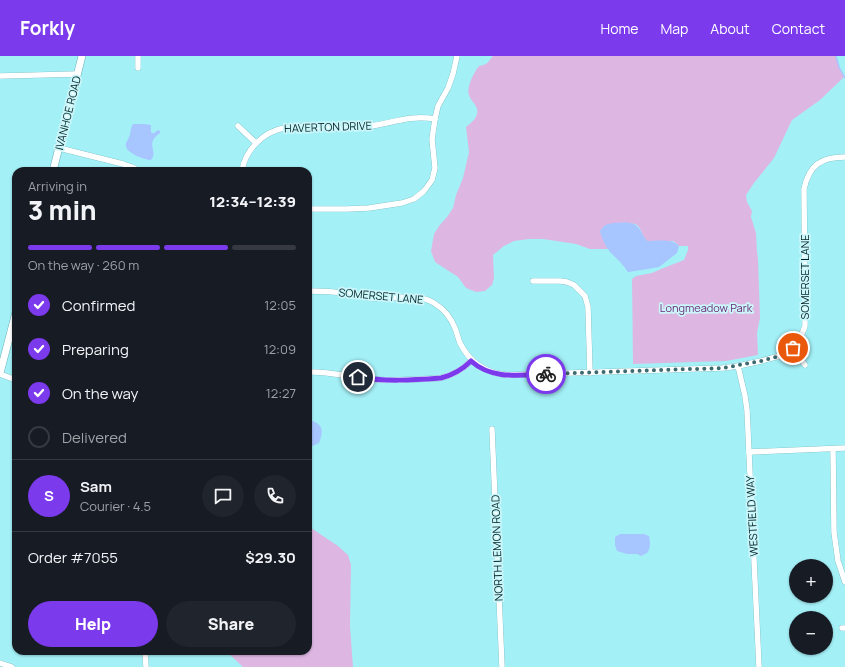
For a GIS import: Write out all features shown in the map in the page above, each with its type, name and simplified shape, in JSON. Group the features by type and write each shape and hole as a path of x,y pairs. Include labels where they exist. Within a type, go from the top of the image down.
{"main road":[{"name":"IVANHOE ROAD","path":"54,167 82,56"},
{"path":"0,373 12,327"}],"street":[{"path":"138,56 138,68"},
{"path":"312,209 335,210 369,208 402,203 414,199 421,194 429,184 435,171 432,139 435,119 438,106 448,88 453,74 454,57"},
{"path":"0,76 77,74"},
{"name":"HAVERTON DRIVE","path":"243,167 245,159 256,143 272,132 285,127 364,127 408,118 424,117 435,119"},
{"path":"238,126 256,143"},
{"path":"59,148 122,166 132,167"},
{"name":"SOMERSET LANE","path":"312,291 342,293 372,298 414,297 432,302 449,316 455,328 459,342 471,361 484,369 500,375 723,368 761,361 783,355 793,348 802,334 805,320 804,189 806,180 809,173 825,160 836,157 845,157"},
{"path":"533,281 560,280 567,282 574,285 584,296 588,307 590,373"},
{"path":"793,348 805,365"},
{"path":"312,372 318,371 369,379 386,380 441,378 459,371 471,361"},
{"name":"WESTFIELD WAY","path":"738,366 747,410 759,667"},
{"path":"0,373 12,378"},
{"name":"NORTH LEMON ROAD","path":"492,429 502,667"},
{"path":"749,452 845,448"},
{"path":"833,449 834,532 838,561 845,582"},
{"path":"145,655 146,667"},
{"path":"0,663 12,667"}],"green space":[{"name":"Longmeadow Park","path":"493,56 836,56 844,77 820,100 792,120 774,158 746,195 747,202 752,211 751,217 756,233 758,259 760,318 757,333 758,355 726,361 633,364 632,279 636,276 652,273 684,260 688,250 688,246 679,246 673,241 647,241 639,227 634,224 616,223 604,227 600,231 608,249 590,249 576,244 543,239 514,241 504,246 493,255 494,278 492,285 485,291 476,292 466,288 458,277 435,262 431,251 434,234 453,208 456,195 463,178 469,152 466,127 477,115 476,107 468,92 470,84 479,66 489,62"},
{"path":"312,529 338,546 348,555 351,565 350,626 353,667 243,667 230,655 312,655"}],"water":[{"path":"133,124 151,125 152,133 158,130 160,131 152,144 154,154 151,160 136,156 127,149 126,144"},
{"path":"613,223 631,223 635,225 647,241 664,240 676,243 679,246 677,253 659,267 628,272 608,250 600,231 605,225"},
{"path":"312,421 319,425 322,431 319,443 312,446"},
{"path":"620,534 644,534 649,536 650,544 647,553 641,556 617,551 615,537"}],"waterway":[{"path":"836,56 839,67 845,78"}],"way so far":[{"path":"546,374 723,368 738,366 783,355 793,348"}],"route":[{"path":"358,377 386,380 441,378 459,371 471,361 492,373 500,375 546,374"}]}
